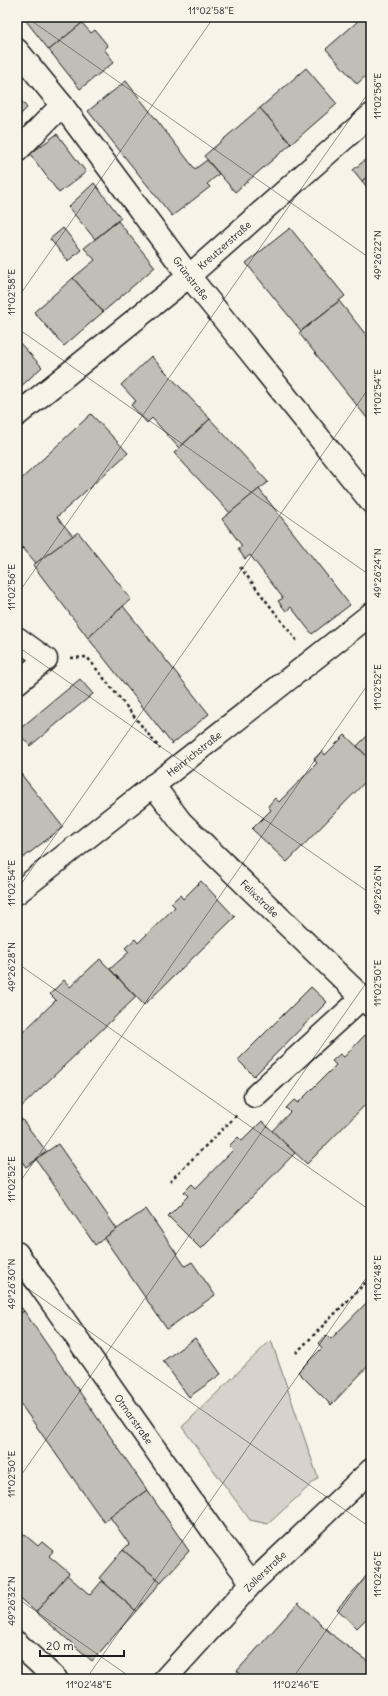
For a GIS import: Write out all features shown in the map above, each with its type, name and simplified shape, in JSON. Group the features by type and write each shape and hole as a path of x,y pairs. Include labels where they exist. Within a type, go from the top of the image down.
{"street":[{"name":"Grünstraße","path":"17,50 62,105 189,276 371,502"},
{"path":"17,151 62,105"},
{"name":"Kreutzerstraße","path":"17,415 189,276 371,115"},
{"name":"Heinrichstraße","path":"17,893 371,614"},
{"path":"17,638 46,659 17,683"},
{"name":"Felixstraße","path":"153,785 181,822 367,1002"},
{"path":"255,1096 367,1002"},
{"name":"Otmarstraße","path":"17,1253 217,1537 252,1583"},
{"name":"Zollerstraße","path":"164,1679 252,1583 371,1470"},
{"path":"17,1643 56,1679"}],"path":[{"path":"240,567 313,660"},
{"path":"46,659 86,657 175,768"},
{"path":"170,1181 255,1096"},
{"path":"296,1353 371,1277"}],"shaded area":[{"path":"271,1340 318,1478 268,1524 250,1520 182,1427"}],"building":[{"path":"23,17 78,17 82,23 49,50"},
{"path":"353,17 371,17 371,71 357,84 326,49 357,22"},
{"path":"82,23 91,33 95,30 108,46 104,49 114,62 80,89 49,50"},
{"path":"306,68 337,104 291,144 260,108"},
{"path":"126,81 195,169 207,160 219,174 207,184 210,187 172,216 88,111"},
{"path":"17,95 27,108 17,118"},
{"path":"260,108 291,144 235,192 204,156"},
{"path":"57,134 86,172 59,193 30,154"},
{"path":"371,155 371,174 362,181 353,170"},
{"path":"371,174 371,192 362,181"},
{"path":"94,183 121,218 95,239 68,207"},
{"path":"118,221 155,267 103,312 73,278 95,260 84,248"},
{"path":"63,228 81,250 68,261 50,239"},
{"path":"290,228 345,296 301,331 246,263"},
{"path":"73,278 103,312 64,346 34,312"},
{"path":"339,301 371,341 371,423 299,333"},
{"path":"17,340 42,367 17,390"},
{"path":"151,356 210,419 179,448 152,418 147,423 131,405 136,401 121,385"},
{"path":"91,414 128,453 57,517 73,536 36,563 22,547 21,550 17,546 17,483"},
{"path":"210,419 268,482 230,513 174,453"},
{"path":"259,489 350,605 312,634 291,607 286,611 278,601 283,598 250,555 245,559 238,549 242,546 222,519"},
{"path":"78,532 131,599 88,638 33,565"},
{"path":"123,606 209,714 172,744 88,638"},
{"path":"80,679 93,694 30,746 17,731"},
{"path":"371,732 371,760 357,746"},
{"path":"345,735 371,760 371,776 287,862 252,829 271,810 268,806 275,798 279,802 317,763 314,759 322,751 325,755"},
{"path":"17,769 63,827 23,858 17,851"},
{"path":"201,881 235,917 144,1005 110,969 129,952 125,948 135,939 138,943 175,907 171,903 180,895 183,899"},
{"path":"100,959 136,997 17,1111 17,1038 56,1000 50,994 64,980 70,987"},
{"path":"311,987 327,1002 254,1076 238,1060"},
{"path":"365,1035 371,1041 371,1099 307,1164 272,1131 290,1112 286,1108 294,1100 298,1103 336,1065 332,1061 340,1054 344,1057"},
{"path":"17,1113 47,1152 26,1167 17,1155"},
{"path":"262,1121 295,1153 201,1249 168,1216 188,1196 184,1192 192,1184 196,1188 233,1150 229,1146 238,1137 242,1141"},
{"path":"58,1144 117,1229 95,1245 36,1159"},
{"path":"146,1209 185,1266 192,1262 215,1295 167,1329 104,1238"},
{"path":"371,1288 371,1297 367,1293"},
{"path":"371,1298 371,1363 331,1405 298,1372 322,1348 318,1343 327,1335 331,1339"},
{"path":"17,1302 24,1311 17,1316"},
{"path":"24,1311 147,1490 104,1522 17,1399 17,1316"},
{"path":"195,1338 221,1374 189,1397 163,1361"},
{"path":"147,1490 189,1551 161,1582 123,1550 129,1544 110,1517"},
{"path":"19,1530 38,1546 42,1542 53,1551 49,1556 69,1573 36,1612 17,1596 17,1533"},
{"path":"123,1550 161,1582 136,1611 99,1578"},
{"path":"371,1572 371,1614 357,1628 337,1609"},
{"path":"67,1575 90,1595 102,1581 136,1611 92,1661 36,1612"},
{"path":"298,1603 336,1638 371,1664 371,1679 302,1679 299,1676 297,1679 246,1679 237,1671"}]}
